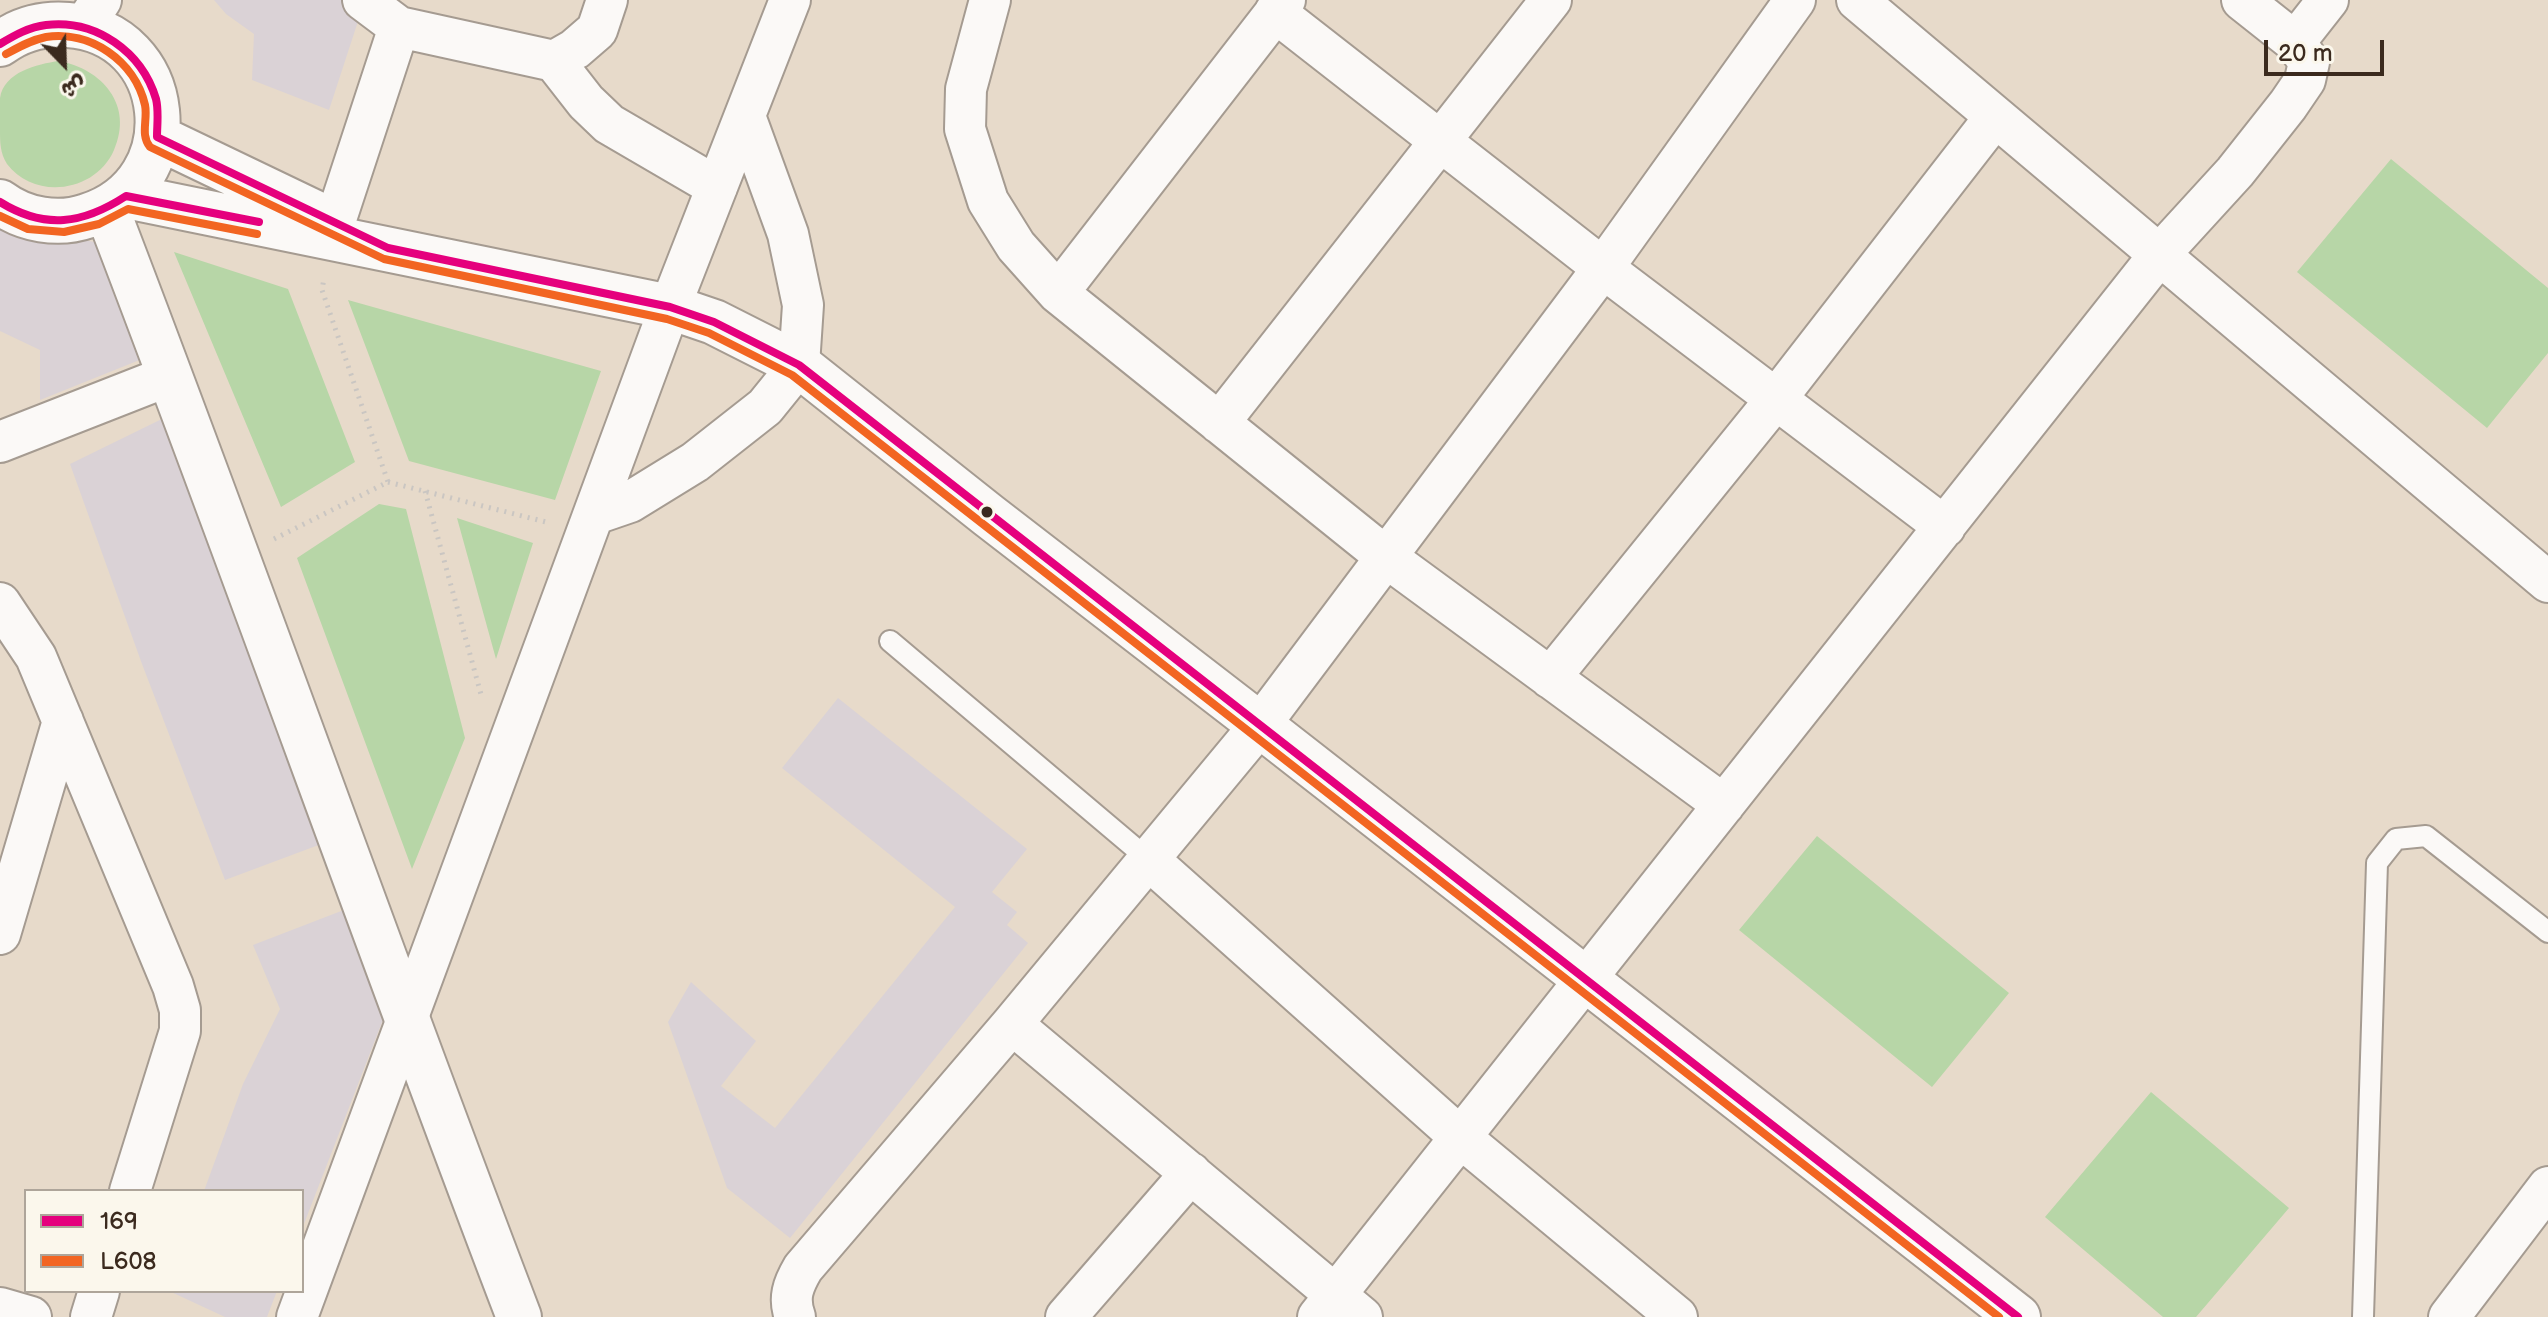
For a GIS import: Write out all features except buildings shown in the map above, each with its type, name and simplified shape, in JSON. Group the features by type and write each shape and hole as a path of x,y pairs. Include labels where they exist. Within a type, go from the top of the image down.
{"street":[{"path":"363,0 399,27 554,61 586,102 609,124 717,187"},
{"path":"554,61 575,49 597,30 607,0"},
{"path":"297,1317 670,307 790,0"},
{"path":"990,0 966,89 965,129 988,201 1016,246 1058,293 1386,557 1724,805"},
{"path":"1219,423 1551,0"},
{"path":"795,1317 792,1286 803,1268 1012,1024 1260,725 1603,268 1795,0"},
{"path":"1857,0 2548,582"},
{"path":"1012,1024 1191,1173 1338,1310 1460,1137 2160,254 2235,172 2305,80 2309,62 2295,42 2242,0"},
{"path":"2295,42 2328,0"},
{"path":"1058,293 1280,6 1441,142 1945,527"},
{"path":"0,44 13,34 92,13 142,67 157,101 157,137 152,159 141,179 116,203 73,221 36,220 0,202"},
{"path":"334,230 399,27"},
{"path":"591,523 695,462 765,407 799,365 803,305 788,234 745,116"},
{"path":"1550,678 1776,399 1995,117"},
{"path":"157,137 334,230 388,248 670,307 714,322 799,365 1584,980 1999,1311"},
{"path":"116,203 334,230"},
{"path":"116,203 171,375 237,558 406,1022 519,1317"},
{"path":"0,442 171,375"},
{"path":"0,603 36,657 173,986 180,1010 180,1031 131,1189"},
{"path":"0,934 63,721"},
{"path":"1148,859 1460,1137 1677,1317"},
{"path":"1066,1317 1191,1173"},
{"path":"2449,1317 2547,1189"},
{"path":"91,1317 98,1293"},
{"path":"0,1308 31,1317"}],"lane":[{"path":"890,641 1148,859"},
{"path":"2363,1317 2377,863 2396,839 2426,836 2548,932"}],"path":[{"path":"334,230 322,290 388,482"},
{"path":"237,558 388,482 591,523"},
{"path":"425,491 484,706"}],"green space":[{"path":"59,61 75,65 101,81 117,104 119,134 114,150 94,175 80,183 48,187 19,176 7,164 0,143 0,98 3,89 15,76 32,67"},
{"path":"2391,159 2548,288 2548,353 2487,428 2297,272"},
{"path":"174,252 288,289 355,462 281,507"},
{"path":"348,300 601,371 555,500 409,461"},
{"path":"379,504 406,509 465,738 412,869 297,558"},
{"path":"457,518 533,543 496,659"},
{"path":"1817,836 2009,993 1932,1087 1739,930"},
{"path":"2151,1092 2289,1208 2196,1317 2163,1317 2045,1217"}],"transit line":[{"name":"169","path":"0,44 46,25 82,27 99,33 128,53 149,82 157,104 157,137 388,248 670,307 714,322 799,365 2018,1317"},
{"name":"L608","path":"6,54 46,37 79,38 94,44 121,62 140,89 146,110 145,137 150,147 384,259 667,319 709,333 792,375 1999,1317"},
{"name":"169","path":"0,202 33,217 64,220 94,213 126,196 259,222"},
{"name":"L608","path":"0,216 28,229 64,232 99,224 128,209 257,234"}]}
